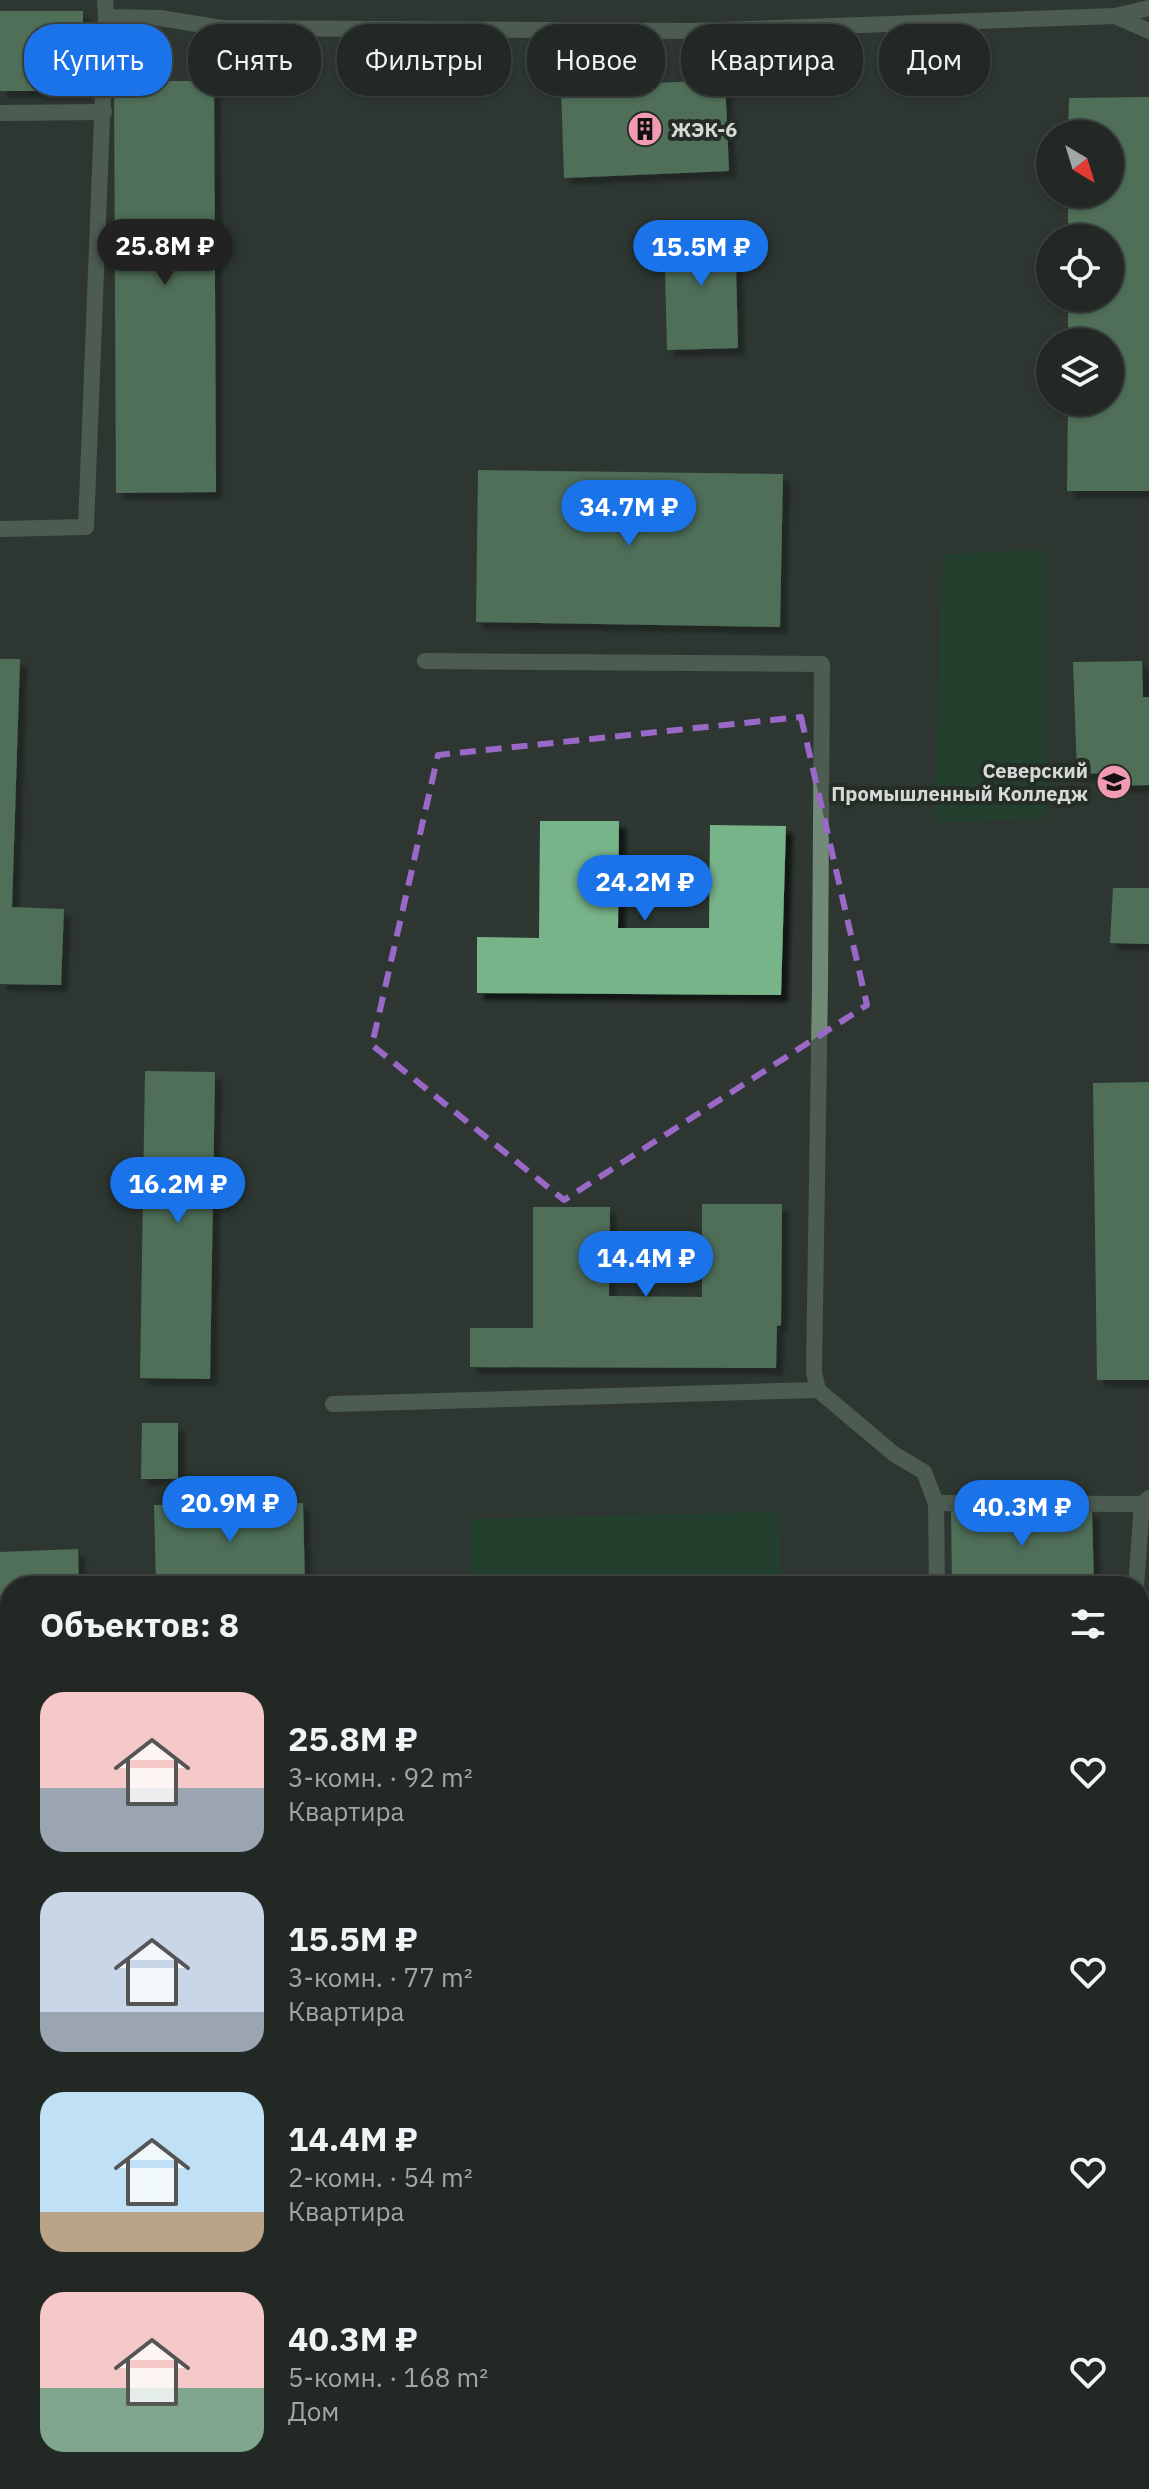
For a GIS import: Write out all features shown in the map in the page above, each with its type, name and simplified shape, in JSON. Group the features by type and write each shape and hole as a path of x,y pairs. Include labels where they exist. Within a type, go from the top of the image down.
{"lane":[{"path":"0,529 86,527 106,9 222,28 690,31 1115,16 1149,8"},
{"path":"1115,16 1149,31"},
{"path":"0,113 104,112"},
{"path":"425,661 822,664 814,1372 818,1390 894,1454 924,1472 936,1503 937,1576"},
{"path":"333,1404 818,1390"},
{"path":"936,1503 1146,1501 1137,1576"}],"highlighted area":[{"path":"801,717 867,1005 564,1200 372,1045 438,755"}],"green space":[{"path":"1047,550 1047,818 934,823 943,554"},
{"path":"778,1512 781,1576 471,1576 471,1519"}],"building":[{"path":"0,11 83,11 83,24 24,24 24,91 0,91"},
{"path":"172,81 188,81 188,96 214,96 216,492 116,493 114,96 172,96"},
{"name":"ЖЭК-6","path":"681,82 681,96 726,96 729,171 564,178 561,96 665,96 665,83"},
{"path":"1149,97 1149,491 1067,491 1068,416 1124,416 1124,328 1068,328 1068,312 1124,312 1124,224 1068,224 1068,208 1124,208 1124,120 1068,120 1069,98"},
{"path":"735,227 738,348 667,350 664,229"},
{"path":"478,470 783,474 780,627 476,622"},
{"path":"0,659 20,659 12,907 64,909 61,985 0,984"},
{"path":"1142,661 1143,697 1149,697 1149,785 1112,786 1112,773 1077,774 1073,662"},
{"path":"540,821 619,821 618,928 709,928 710,825 786,826 781,995 477,993 477,937 539,938"},
{"path":"1113,888 1149,888 1149,944 1110,943"},
{"path":"145,1071 215,1072 210,1379 140,1378"},
{"path":"1149,1082 1149,1380 1097,1380 1093,1083"},
{"path":"702,1204 782,1204 781,1325 777,1326 776,1368 470,1367 470,1328 533,1328 533,1207 610,1207 609,1296 702,1297"},
{"path":"142,1423 178,1423 178,1479 141,1479"},
{"path":"303,1503 305,1576 156,1576 154,1505"},
{"path":"951,1509 1092,1510 1094,1576 952,1576"},
{"path":"78,1549 79,1576 0,1576 0,1552"}],"place":[{"name":"ЖЭК-6","path":"645,129"},
{"name":"Северский Промышленный Колледж","path":"1114,782"}]}
